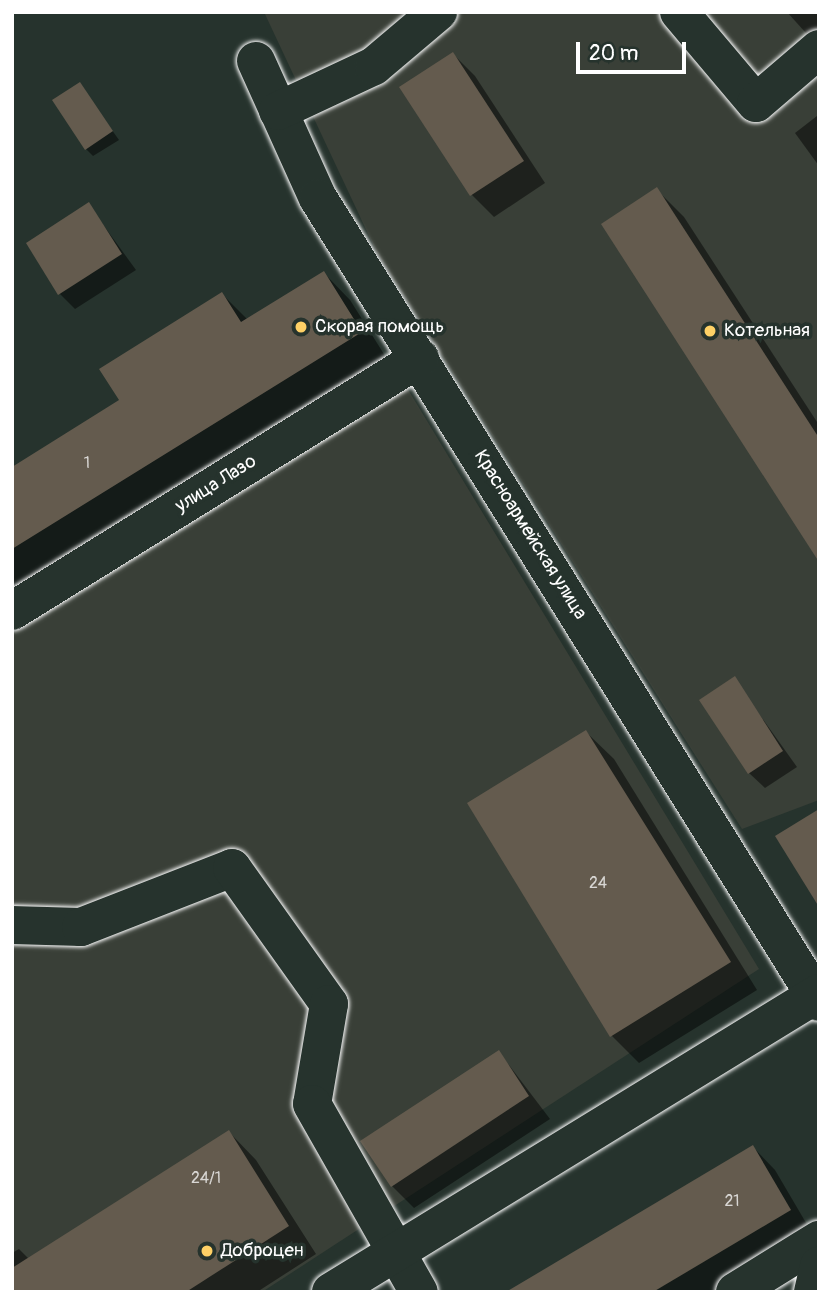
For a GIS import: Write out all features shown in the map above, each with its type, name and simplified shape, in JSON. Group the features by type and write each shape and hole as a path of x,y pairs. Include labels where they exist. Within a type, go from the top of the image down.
{"street":[{"path":"278,111 374,66 438,12"},
{"path":"679,12 756,103 819,49"},
{"name":"Красноармейская улица","path":"256,61 318,198 817,997"},
{"name":"улица Лазо","path":"12,611 420,358"},
{"path":"12,925 81,927 232,868 329,1004 312,1104 419,1292"},
{"path":"331,1292 817,997"},
{"path":"735,1292 819,1240"},
{"path":"813,1292 819,1266"}],"shaded area":[{"path":"264,12 819,12 819,800 742,829 378,255"},
{"path":"404,383 759,969 262,1292 12,1292 12,633"}],"building":[{"path":"453,52 524,161 470,196 399,87"},
{"path":"80,82 113,131 85,150 52,100"},
{"name":"Котельная","path":"657,187 819,438 819,562 601,224"},
{"path":"89,202 122,254 58,295 26,243"},
{"path":"324,271 362,332 12,549 12,467 119,400 99,369 222,292 241,322"},
{"path":"735,676 783,751 748,774 699,700"},
{"path":"586,730 731,962 610,1037 467,803"},
{"path":"819,809 819,907 775,836"},
{"path":"499,1050 529,1096 391,1187 360,1141"},
{"path":"229,1130 289,1226 186,1292 12,1292 12,1268"},
{"path":"753,1145 791,1210 653,1292 506,1292"}],"place":[{"name":"Скорая помощь","path":"301,327"},
{"name":"Котельная","path":"710,331"},
{"name":"Доброцен","path":"207,1251"}]}
